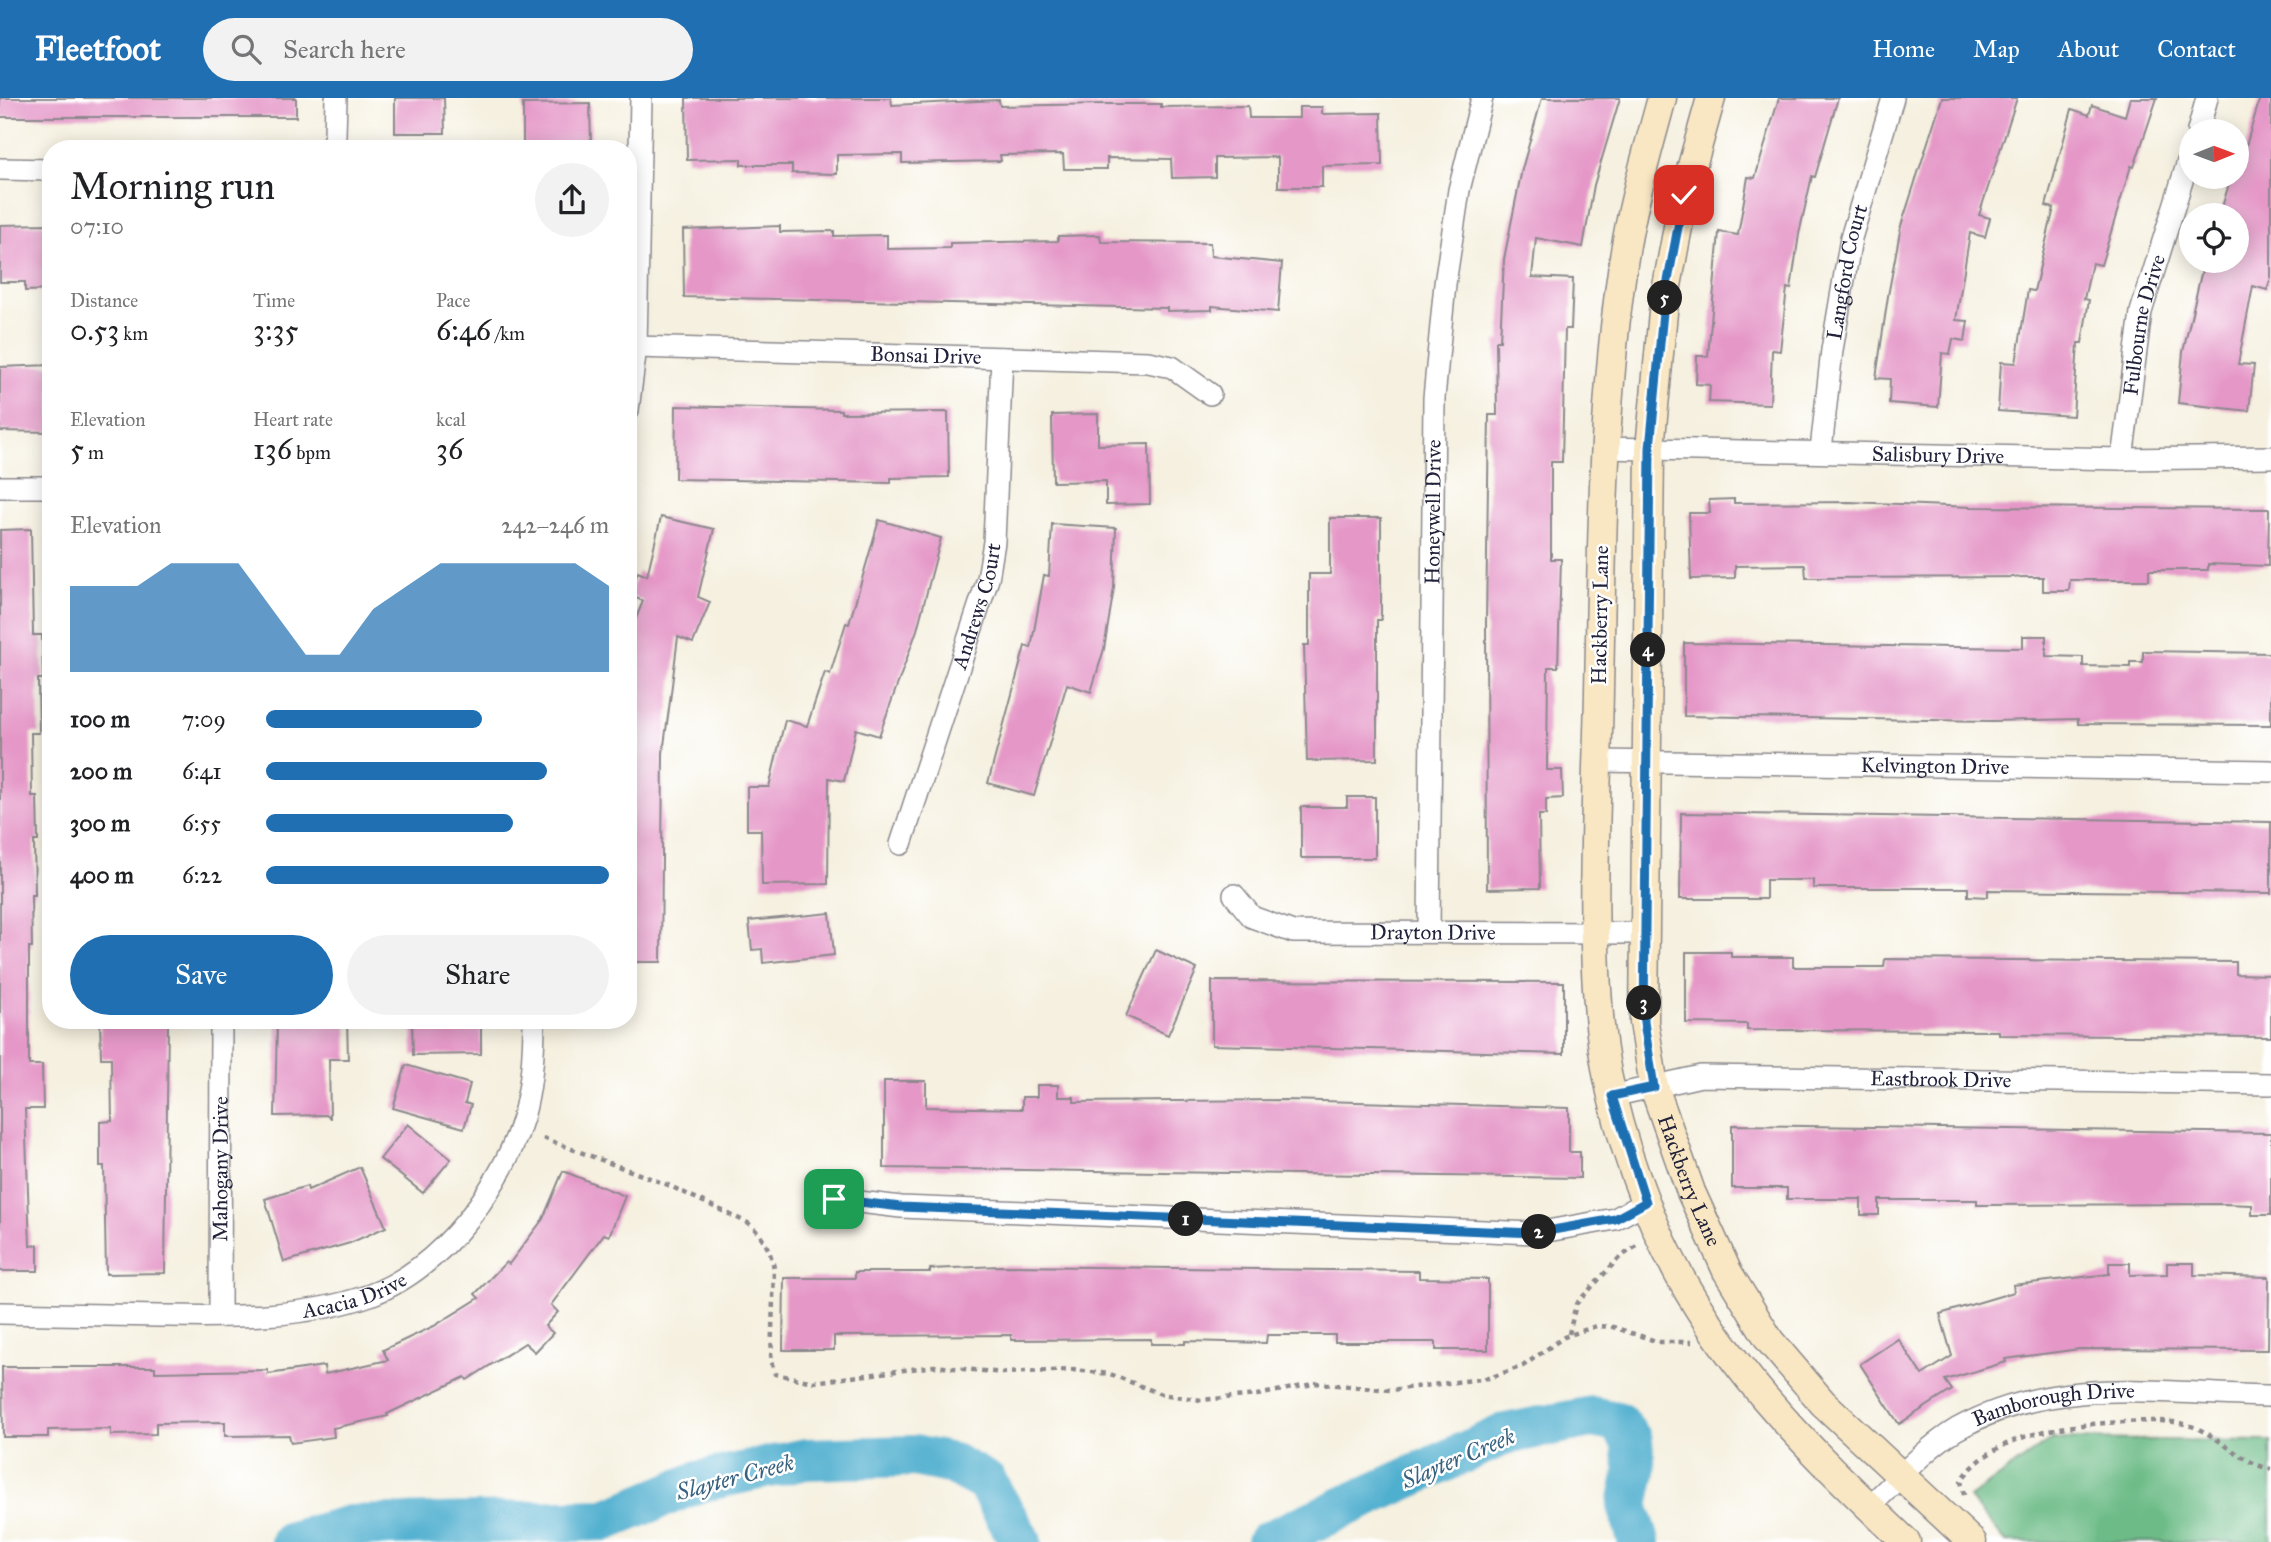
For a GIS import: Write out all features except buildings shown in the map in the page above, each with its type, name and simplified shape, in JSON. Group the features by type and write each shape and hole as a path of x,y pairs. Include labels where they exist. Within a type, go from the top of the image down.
{"street":[{"path":"333,140 337,98"},
{"path":"637,297 641,98"},
{"name":"Honeywell Drive","path":"1429,932 1434,398 1445,284 1459,190 1482,98"},
{"name":"Hackberry Lane","path":"1662,98 1642,168 1623,263 1604,447 1595,932 1600,1026 1612,1096 1646,1202 1690,1295 1729,1356 1785,1422 1906,1542"},
{"name":"Hackberry Lane","path":"1710,98 1684,195 1664,302 1650,448 1644,1022 1654,1087 1691,1192 1727,1271 1770,1341 1823,1403 1972,1542"},
{"name":"Langford Court","path":"1821,450 1832,350 1851,238 1893,98"},
{"path":"2201,119 2207,98"},
{"path":"0,169 42,170"},
{"name":"Fulbourne Drive","path":"2122,458 2141,312 2179,189"},
{"name":"Bonsai Drive","path":"637,347 1148,362 1172,367 1210,394"},
{"name":"Andrews Court","path":"901,844 988,579 994,542 1002,358"},
{"name":"Salisbury Drive","path":"1604,447 2122,458 2271,457"},
{"path":"0,487 42,487"},
{"name":"Kelvington Drive","path":"1597,761 2271,771"},
{"name":"Drayton Drive","path":"1234,895 1252,917 1293,932 1645,933"},
{"name":"Mahogany Drive","path":"219,1317 222,1029"},
{"name":"Acacia Drive","path":"0,1313 219,1317 299,1313 372,1294 422,1266 467,1223 503,1172 526,1114 534,1059 534,1029"},
{"name":"Eastbrook Drive","path":"1612,1096 1701,1076 1747,1075 2271,1084"},
{"path":"834,1199 901,1207 1536,1233 1615,1219 1646,1202"},
{"name":"Bamborough Drive","path":"1869,1507 1901,1475 1956,1430 2015,1403 2075,1391 2271,1396"}],"path":[{"path":"543,1138 668,1185 748,1223 755,1229 771,1253 774,1268 771,1361 775,1374 781,1377 814,1382 838,1381 934,1366 1003,1373 1074,1370 1110,1374 1161,1394 1201,1400 1257,1395 1318,1383 1390,1390 1489,1378 1523,1366 1569,1335 1596,1326 1613,1327 1659,1342 1699,1341"},
{"path":"1569,1335 1576,1304 1619,1258 1643,1239"},
{"path":"1964,1495 1961,1481 1966,1473 1996,1450 2045,1431 2112,1423 2153,1421 2187,1424 2214,1435 2252,1462 2271,1469"}],"green space":[{"path":"2052,1439 2271,1441 2271,1542 2006,1542 1969,1498"}],"waterway":[{"name":"Slayter Creek","path":"1267,1542 1505,1434 1592,1417 1617,1422 1632,1441 1635,1472 1628,1505 1639,1542"},
{"name":"Slayter Creek","path":"291,1542 350,1526 606,1520 698,1482 806,1459 914,1456 953,1464 986,1482 1021,1542"}],"route":[{"path":"834,1199 901,1207 1536,1233 1582,1227 1615,1219 1646,1202 1612,1096 1654,1087 1644,1022 1650,448 1664,302 1684,195"}]}
